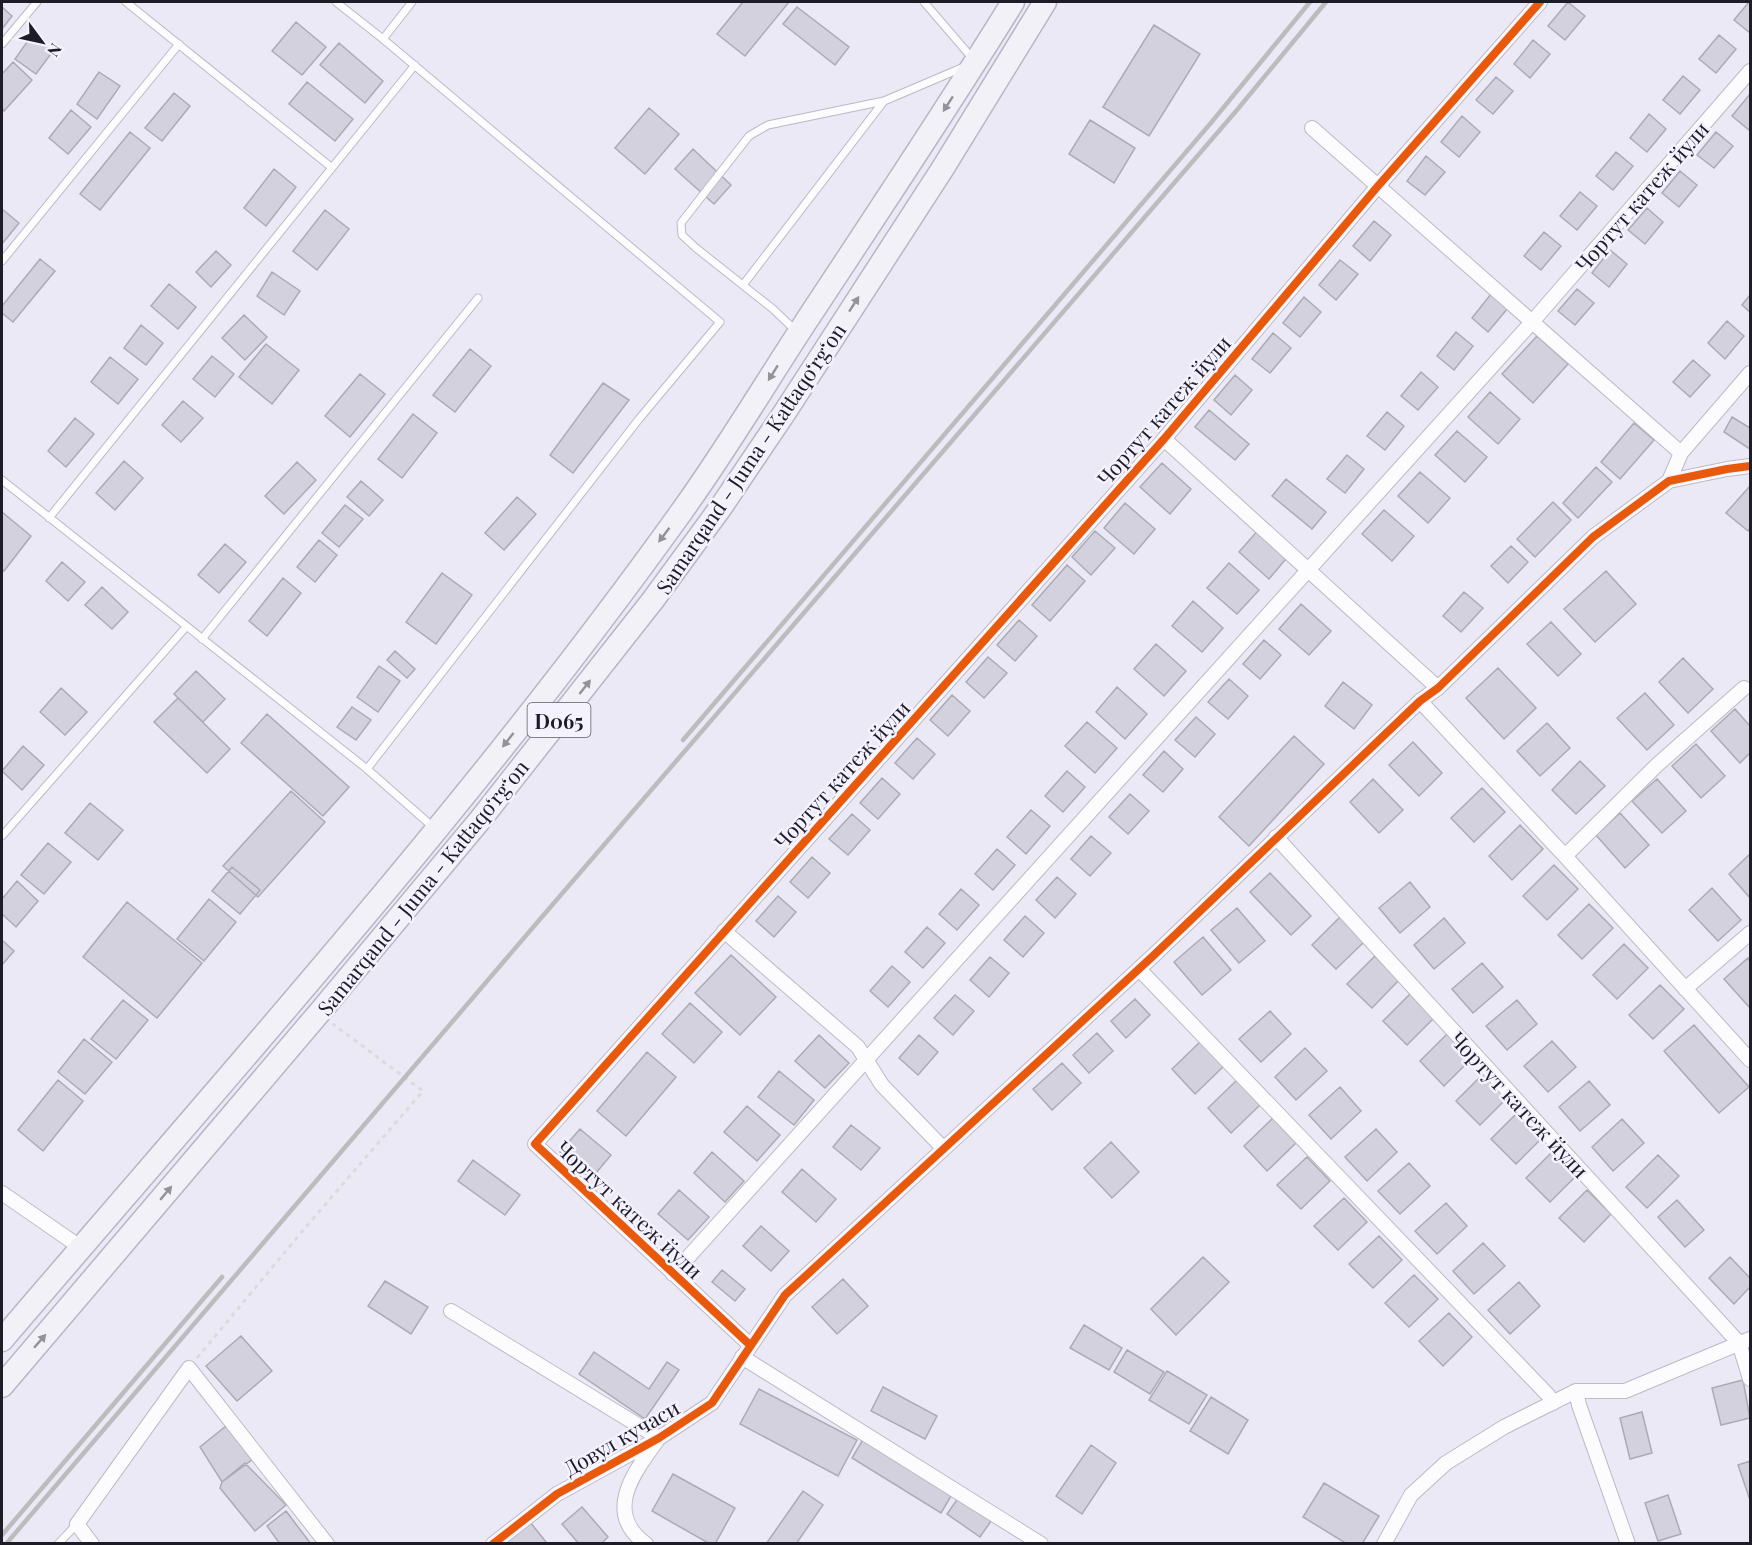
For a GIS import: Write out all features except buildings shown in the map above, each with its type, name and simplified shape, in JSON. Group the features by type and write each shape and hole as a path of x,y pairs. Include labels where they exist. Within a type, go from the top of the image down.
{"main road":[{"name":"Samarqand - Juma - Kattaqo‘rg‘on","path":"2,1340 80,1247 276,1023 437,830 532,711 682,511 724,450 1013,2"},
{"name":"Samarqand - Juma - Kattaqo‘rg‘on","path":"2,1386 480,820 653,600 721,507 936,178 1045,2"},
{"path":"276,1023 296,1040"}],"street":[{"name":"Чортут катеж йули","path":"750,1345 535,1144 1164,439 1378,186 1540,2"},
{"name":"Чортут катеж йули","path":"673,1274 1532,322 1750,71"},
{"path":"1312,128 1681,453"},
{"path":"1669,482 1681,453 1750,373"},
{"name":"Чортут катеж йули","path":"1164,439 1438,688"},
{"path":"750,1345 785,1295 1139,969 1420,701 1438,688 1593,537 1669,482 1750,466"},
{"path":"1565,856 1657,765 1744,688"},
{"path":"1420,701 1565,856 1750,1060"},
{"name":"Чортут катеж йули","path":"1276,837 1745,1341 1750,1379"},
{"path":"724,932 858,1047 882,1085 943,1148"},
{"path":"1685,989 1750,933"},
{"path":"1139,969 1548,1395 1552,1402"},
{"path":"2,1193 80,1247"},
{"path":"451,1311 659,1438 636,1469 623,1502 626,1522 646,1544"},
{"path":"1384,1544 1412,1496 1446,1463 1504,1427 1576,1391 1625,1391 1745,1341"},
{"name":"Довул кучаси","path":"493,1544 557,1494 659,1438 712,1403 750,1345"},
{"path":"742,1358 1041,1544"},
{"path":"92,1544 77,1524 189,1368 327,1544"},
{"path":"1576,1391 1628,1544"}],"lane":[{"path":"2,44 37,2"},
{"path":"126,2 331,167"},
{"path":"336,2 415,65 720,322 639,419 367,769"},
{"path":"383,39 412,2"},
{"path":"798,334 682,235 681,223 749,136 768,125 884,101 976,62 924,2"},
{"path":"2,261 178,44"},
{"path":"49,518 415,65"},
{"path":"743,285 884,101"},
{"path":"202,639 478,298"},
{"path":"2,480 367,769 437,830"},
{"path":"2,836 186,627"},
{"path":"58,1544 77,1524"}],"path":[{"path":"189,1368 423,1091 319,1013"}],"railway":[{"path":"683,740 1210,124 1310,2"},
{"path":"6,1544 535,925 1237,110 1326,2"},
{"path":"2,1535 222,1277"}],"cycle path":[{"path":"750,1345 535,1144 1164,439 1378,186 1540,2"},
{"path":"493,1544 557,1494 659,1438 712,1403 785,1295 1153,956 1420,701 1438,688 1593,537 1669,481 1750,466"}]}
